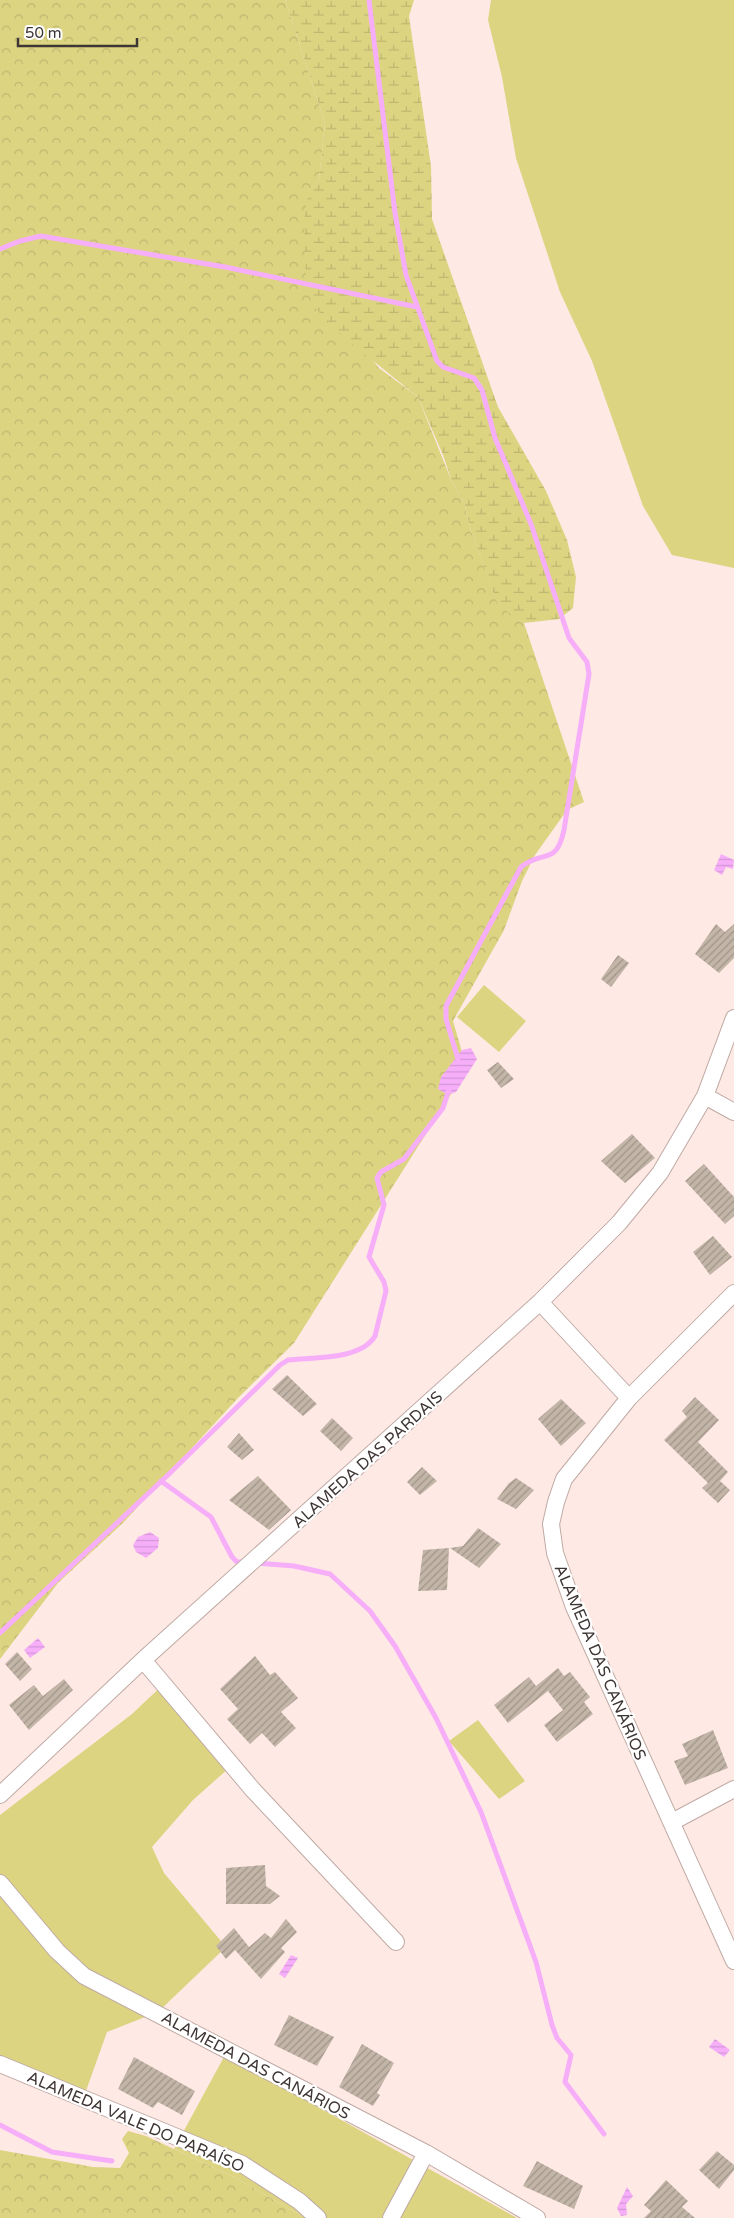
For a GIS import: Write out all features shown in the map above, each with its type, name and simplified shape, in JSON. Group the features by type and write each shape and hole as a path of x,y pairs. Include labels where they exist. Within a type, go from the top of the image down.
{"street":[{"name":"ALAMEDA DAS PARDAIS","path":"0,1795 143,1660 540,1302 619,1222 660,1173 706,1096 734,1018"},
{"path":"706,1096 734,1112"},
{"name":"ALAMEDA DAS CANÁRIOS","path":"734,1293 629,1398 564,1479 551,1524 555,1553 574,1607 734,1961"},
{"path":"540,1302 629,1398"},
{"path":"143,1660 253,1790 396,1942"},
{"path":"672,1822 734,1789"},
{"name":"ALAMEDA DAS CANÁRIOS","path":"0,1883 57,1951 84,1976 426,2153 537,2218"},
{"name":"ALAMEDA VALE DO PARAÍSO","path":"0,2064 242,2164 299,2201 318,2218"},
{"path":"391,2218 426,2153"}],"green space":[{"path":"0,0 285,0 325,123 319,180 308,200 306,275 379,368 418,397 452,482 464,502 471,531 498,604 524,623 584,802 567,810 535,855 522,881 504,930 453,1021 464,1059 460,1080 294,1343 238,1398 123,1523 58,1583 0,1659"},
{"path":"285,0 414,0 409,16 431,166 432,219 498,407 546,491 567,540 576,577 573,608 559,619 524,623 498,605 471,531 464,502 452,482 443,455 418,397 346,339 314,307 306,275 304,220 307,200 319,180 325,123"},
{"path":"491,0 734,0 734,568 672,555 643,506 592,361 560,292 516,158 502,77 488,20"},
{"path":"484,985 526,1021 499,1052 457,1017"},
{"path":"169,1679 229,1768 193,1800 152,1847 164,1873 226,1947 158,2012 107,2032 82,2102 0,2065 0,1815 132,1714"},
{"path":"478,1720 525,1781 499,1799 449,1741"},
{"path":"225,2055 517,2218 306,2218 234,2177 174,2149"},
{"path":"128,2131 146,2136 234,2177 306,2218 0,2218 0,2150 93,2167 120,2168 129,2153 122,2139"}],"shaded area":[{"path":"721,854 734,860 733,869 726,867 722,875 714,870"},
{"path":"471,1048 477,1059 456,1092 448,1095 438,1089 441,1077 462,1050"},
{"path":"150,1532 159,1538 158,1548 146,1558 136,1552 133,1545 138,1537"},
{"path":"38,1638 45,1647 30,1658 24,1650"},
{"path":"291,1955 298,1958 285,1978 279,1974"},
{"path":"715,2039 730,2050 724,2057 709,2047"},
{"path":"627,2187 633,2196 626,2204 627,2215 621,2216 617,2208"}],"building":[{"path":"716,924 725,932 734,924 734,958 719,973 695,954"},
{"path":"618,955 629,963 611,987 601,979"},
{"path":"498,1062 514,1079 501,1088 487,1070"},
{"path":"632,1134 655,1158 625,1183 601,1161"},
{"path":"704,1164 734,1197 734,1216 725,1224 685,1181"},
{"path":"713,1236 732,1257 710,1275 693,1252"},
{"path":"287,1375 317,1404 303,1416 272,1389"},
{"path":"695,1397 719,1420 698,1442 728,1472 720,1481 730,1490 718,1503 702,1488 708,1483 664,1440 687,1417 682,1411"},
{"path":"561,1399 586,1423 561,1446 538,1419"},
{"path":"332,1418 353,1438 341,1451 320,1431"},
{"path":"239,1433 254,1450 242,1460 227,1447"},
{"path":"422,1467 437,1481 420,1495 407,1482"},
{"path":"258,1476 291,1510 269,1530 229,1500"},
{"path":"516,1478 534,1490 516,1509 497,1499 509,1483"},
{"path":"478,1528 501,1544 479,1568 450,1548 463,1546"},
{"path":"449,1548 447,1590 418,1591 423,1550"},
{"path":"17,1652 32,1669 20,1681 5,1664"},
{"path":"255,1656 270,1675 275,1672 298,1698 281,1712 296,1728 275,1747 262,1733 250,1744 227,1719 238,1709 220,1689"},
{"path":"558,1668 564,1676 570,1672 590,1697 584,1702 593,1714 557,1742 544,1725 563,1710 548,1691 508,1723 494,1705 529,1677 536,1686"},
{"path":"64,1679 73,1690 29,1730 9,1705 34,1685 43,1696"},
{"path":"713,1730 728,1768 685,1785 674,1761 688,1756 682,1744"},
{"path":"265,1865 266,1886 280,1896 270,1904 226,1904 226,1868"},
{"path":"286,1919 297,1932 281,1948 285,1952 261,1979 235,1950 226,1959 216,1946 234,1928 249,1947 265,1933 271,1938"},
{"path":"289,2015 334,2037 317,2066 274,2045"},
{"path":"362,2044 394,2063 377,2093 380,2095 373,2106 339,2087"},
{"path":"134,2057 195,2091 182,2115 158,2102 153,2108 118,2089"},
{"path":"717,2151 734,2165 734,2170 719,2189 699,2170"},
{"path":"537,2161 583,2186 574,2209 523,2186"},
{"path":"666,2180 688,2201 682,2207 695,2218 644,2218 651,2211 644,2205"}],"waterway":[{"path":"369,0 395,213 406,275 437,361 443,367 474,378 482,390 495,438 531,524 569,638 587,662 589,674 561,841 553,853 521,867 446,1006 446,1019 458,1059"},
{"path":"0,249 20,241 41,236 225,267 417,307"},
{"path":"0,1633 169,1474 280,1365 288,1360 336,1356 348,1353 368,1344 375,1336 386,1291 384,1282 369,1257 384,1205 377,1178 381,1172 404,1159 443,1108 449,1089"},
{"path":"161,1481 211,1517 232,1557 237,1562 245,1562"},
{"path":"256,1563 294,1566 330,1574 370,1611 395,1646 436,1718 481,1812 536,1962 552,2025 557,2038 571,2055 565,2082 604,2134"},
{"path":"0,2125 52,2152 112,2161"}]}
